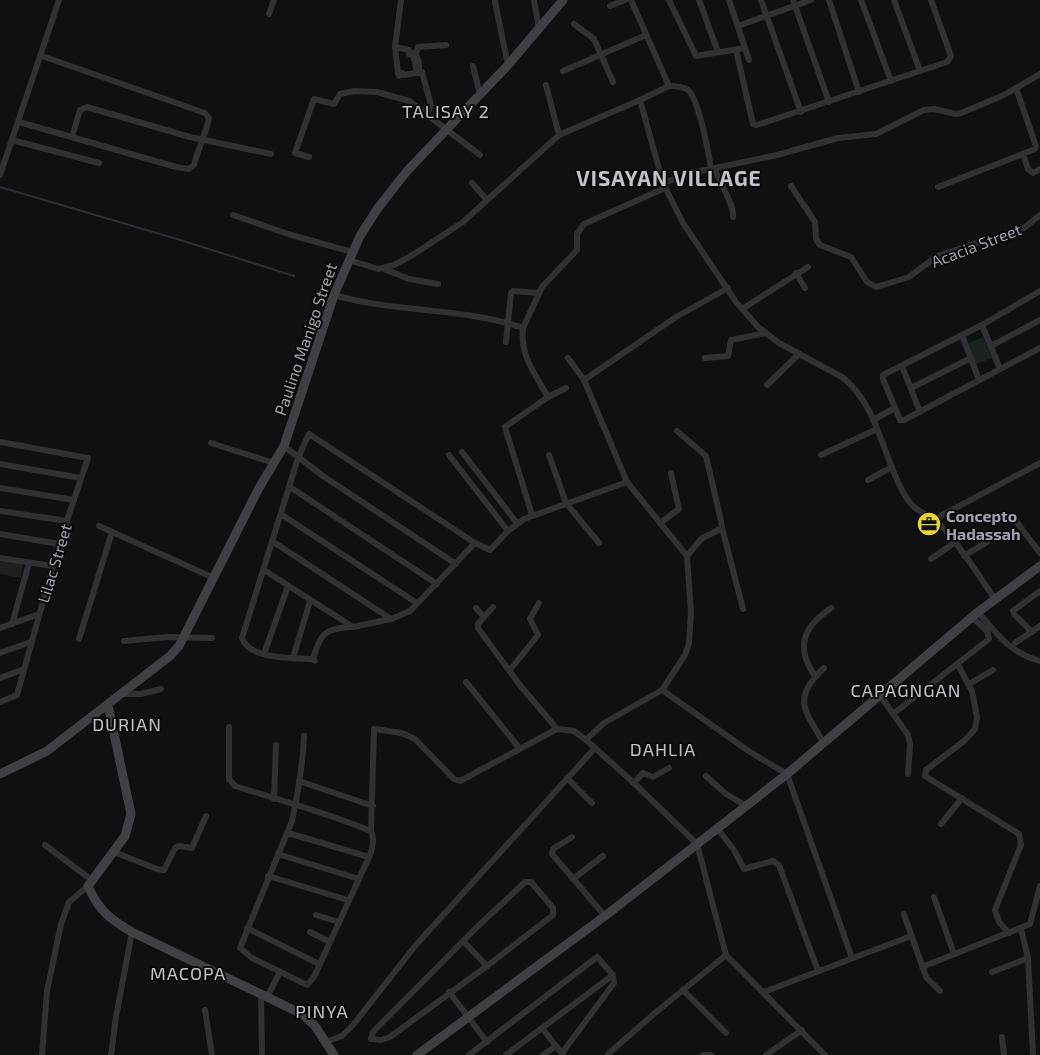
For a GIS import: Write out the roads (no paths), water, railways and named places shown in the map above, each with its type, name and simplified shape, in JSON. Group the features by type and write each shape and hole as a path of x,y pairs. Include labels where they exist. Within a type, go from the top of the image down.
{"street":[{"path":"0,175 42,56 59,0"},
{"path":"269,14 274,0"},
{"path":"401,0 395,48 399,75 402,73 403,75 422,72 431,105 426,116"},
{"path":"534,0 539,29"},
{"name":"Paulino Manigo Street","path":"0,774 38,758 170,656 184,638 284,446 334,295 350,256 384,200 444,130 508,65 563,0"},
{"path":"610,6 625,0"},
{"path":"632,0 669,86"},
{"path":"669,0 694,55 699,57 745,48"},
{"path":"699,0 718,52"},
{"path":"730,0 749,60"},
{"path":"761,0 801,112"},
{"path":"738,26 794,3 811,0"},
{"path":"829,0 859,92"},
{"path":"861,0 891,81"},
{"path":"894,0 920,71"},
{"path":"736,50 753,124 757,125 801,112 947,62 951,56 931,0"},
{"path":"495,2 508,65"},
{"path":"794,3 829,102"},
{"path":"574,24 594,39 613,82"},
{"path":"563,71 646,35"},
{"path":"414,54 418,47 446,45"},
{"path":"395,48 409,50 409,54 414,54 419,62 418,73"},
{"path":"19,122 187,169 194,165 200,138 207,129 209,118 206,113 42,56"},
{"path":"472,66 480,94"},
{"path":"548,396 525,357 522,345 523,328 538,293 555,271 577,250 577,234 584,224 691,172 777,155 838,138 876,134 924,110 934,109 956,114 961,113 1016,88 1040,74"},
{"path":"546,85 559,135"},
{"path":"383,268 394,265 430,245 463,222 559,135 669,86 682,87 691,96 700,120 713,169 722,190 733,208 733,217"},
{"path":"938,187 1034,150 1036,146 1016,88"},
{"path":"309,157 295,153 314,98 334,104 340,94 354,91 377,92 409,101 444,130 480,155"},
{"path":"640,100 664,186 683,223 742,309 779,343 851,383 861,396 873,420 902,492 913,508 933,520 954,543 995,598"},
{"path":"72,137 78,113 81,108 87,106 200,138 271,154"},
{"path":"12,140 99,163"},
{"path":"1022,154 1030,171 1033,173 1040,169"},
{"path":"472,183 486,200"},
{"name":"Acacia Street","path":"790,186 815,222 816,239 820,245 851,256 867,282 876,287 909,277 942,254 1024,228 1040,215"},
{"path":"233,215 350,256 371,267 383,268 409,279 438,284"},
{"path":"742,309 808,266"},
{"path":"796,273 806,288"},
{"path":"584,380 676,317 728,288"},
{"path":"506,342 511,293 513,291 538,293"},
{"path":"1040,291 982,325 882,376 901,420 920,412 1040,348"},
{"path":"334,295 364,304 508,322 523,328"},
{"path":"991,346 1040,320"},
{"path":"982,325 1000,369"},
{"path":"705,358 728,356 730,340 766,333"},
{"path":"962,335 979,380"},
{"path":"767,385 800,354"},
{"path":"568,358 584,380 627,482 687,556 691,612 689,643 685,655 662,690 604,722 586,740"},
{"path":"911,388 971,358"},
{"path":"902,366 920,412"},
{"path":"532,515 505,427 548,396 566,388"},
{"path":"873,420 895,408"},
{"path":"821,456 877,429"},
{"path":"677,432 706,458 743,609"},
{"path":"475,543 410,611 391,620 339,629 323,634 319,638 314,660 264,654 247,646 242,638 298,458 308,435 311,434 475,543 487,549 493,549 517,523 532,515 627,482"},
{"name":"Lilac Street","path":"0,442 88,458 52,566 17,695 0,702"},
{"path":"211,443 274,463"},
{"path":"284,446 298,458 456,564"},
{"path":"462,452 517,523"},
{"path":"449,455 508,531"},
{"path":"549,455 566,503 599,543"},
{"path":"933,520 1040,463"},
{"path":"0,464 81,478"},
{"path":"868,480 892,467"},
{"path":"660,523 679,509 671,473"},
{"path":"290,487 437,584"},
{"path":"0,488 74,500"},
{"path":"0,511 67,521"},
{"path":"282,514 417,603"},
{"path":"1012,516 1040,554"},
{"path":"99,526 214,578"},
{"path":"687,556 701,539 722,528"},
{"path":"79,639 112,532"},
{"path":"0,534 59,544"},
{"path":"272,541 391,620"},
{"path":"964,556 986,542"},
{"path":"931,559 954,543"},
{"path":"0,558 52,566"},
{"path":"12,624 29,562"},
{"path":"417,1055 605,916 787,774 879,694 995,598 1040,566"},
{"path":"264,570 353,627"},
{"path":"264,654 288,586"},
{"path":"1032,632 1013,611 1040,591"},
{"path":"293,658 310,601"},
{"path":"510,670 538,634 530,619 539,603"},
{"path":"476,608 484,617"},
{"path":"494,608 478,624 478,628 557,729"},
{"path":"815,676 804,654 806,633 812,623 831,608"},
{"path":"0,628 39,614"},
{"path":"975,615 1008,646 1025,656 1040,661"},
{"path":"893,714 958,665 990,637 975,615"},
{"path":"1015,643 1040,626"},
{"path":"124,641 212,638"},
{"path":"0,653 31,642"},
{"path":"958,665 969,684 977,717 975,729 964,741 925,773 930,781 962,798 1017,832 1021,837 1021,845 995,910 999,922 1009,933"},
{"path":"823,742 808,716 804,700 806,688 824,668"},
{"path":"0,678 24,669"},
{"path":"969,684 994,670"},
{"path":"466,682 520,749"},
{"path":"122,694 141,694 161,689"},
{"path":"662,690 750,752 787,774 852,958"},
{"path":"879,694 910,740 908,774"},
{"path":"42,1055 47,991 61,924 70,902 90,884 125,836 131,814 108,705"},
{"path":"229,727 230,783 371,830"},
{"path":"304,736 299,781 288,832 247,928 240,949 246,955 309,985 374,844 371,830 374,729 402,733 416,739 457,780 465,779 557,729 574,731 634,783 696,844 726,954 825,1055"},
{"path":"274,798 276,745"},
{"path":"325,1042 342,1036 354,1025 415,946 594,748"},
{"path":"634,783 643,773 654,777 669,768"},
{"path":"706,776 726,794 746,805"},
{"path":"567,778 592,803"},
{"path":"299,781 373,806"},
{"path":"941,824 962,798"},
{"path":"114,852 164,870 175,848 179,846 192,848 206,816"},
{"path":"717,828 734,850 744,870 777,862 818,971"},
{"path":"288,832 369,857"},
{"path":"572,837 552,852 605,916"},
{"path":"45,845 90,884 93,899 104,915 132,932 310,1020 334,1055"},
{"path":"278,854 359,879"},
{"path":"573,878 603,856"},
{"path":"268,876 348,900"},
{"path":"531,882 553,908 553,915 390,1037 381,1040 371,1039 373,1032 464,942 522,884 531,882"},
{"path":"922,967 1020,929 1032,922 1040,886"},
{"path":"934,898 954,954"},
{"path":"904,914 928,982 940,991"},
{"path":"316,916 339,922"},
{"path":"247,928 319,964"},
{"path":"1020,929 1028,958 1033,1055"},
{"path":"111,1055 119,999 132,932"},
{"path":"310,932 330,942"},
{"path":"764,992 911,936"},
{"path":"464,942 487,966"},
{"path":"608,1054 726,954"},
{"path":"469,1055 597,957 613,975 614,983 563,1054 542,1028"},
{"path":"992,972 1028,958"},
{"path":"262,1055 264,996 280,972"},
{"path":"506,1055 613,975"},
{"path":"683,990 726,1034"},
{"path":"449,992 487,1042"},
{"path":"1031,1004 1040,1006"},
{"path":"205,1010 212,1055"},
{"path":"766,1055 802,1030"},
{"path":"1002,1037 1004,1055"},
{"path":"543,1055 556,1046"},
{"path":"703,1055 711,1055"}],"waterway":[{"path":"0,187 177,239 294,276"}],"place":[{"name":"Concepto Hadassah","path":"929,524"}],"district":[{"name":"TALISAY 2","path":"446,111"},
{"name":"VISAYAN VILLAGE","path":"669,177"},
{"name":"CAPAGNGAN","path":"906,690"},
{"name":"DURIAN","path":"127,724"},
{"name":"DAHLIA","path":"663,749"},
{"name":"MACOPA","path":"188,973"},
{"name":"PINYA","path":"322,1011"}]}
